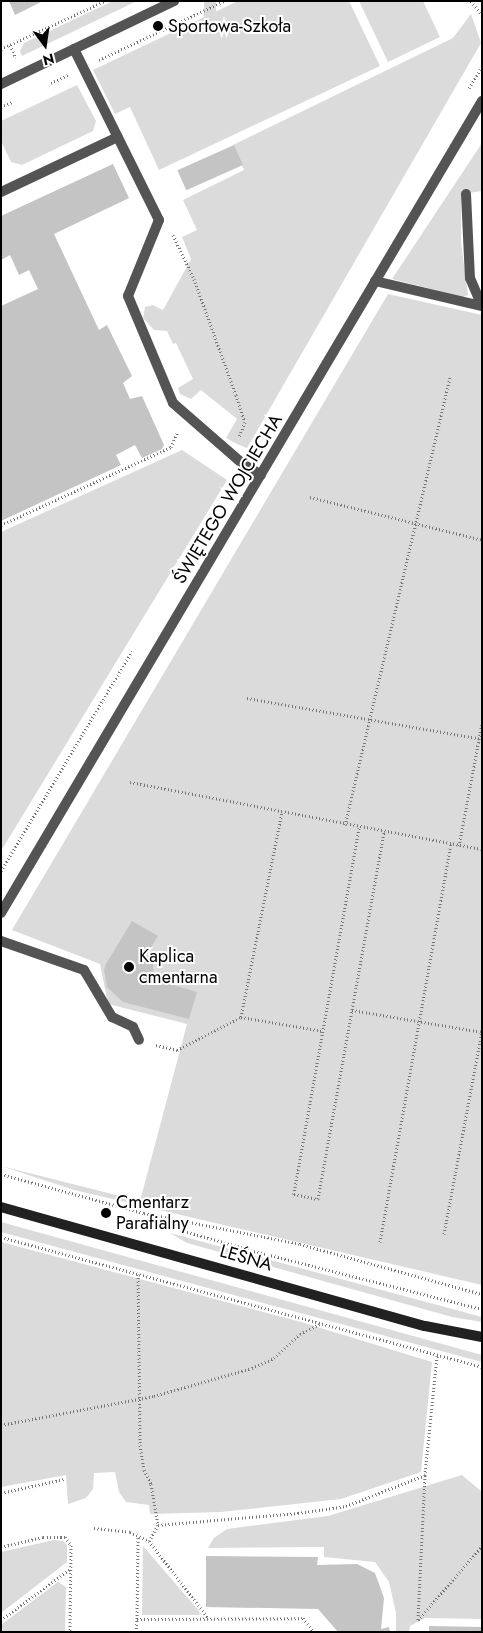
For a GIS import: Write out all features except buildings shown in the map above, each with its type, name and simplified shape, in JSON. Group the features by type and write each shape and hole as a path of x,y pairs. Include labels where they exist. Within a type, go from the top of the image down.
{"street":[{"path":"1,84 174,1"},
{"path":"74,49 159,220 128,296 173,403 233,455 261,475"},
{"name":"ŚWIĘTEGO WOJCIECHA","path":"1,913 482,101"},
{"path":"1,192 118,137"},
{"path":"466,194 470,278 482,306"},
{"path":"375,281 482,306"},
{"path":"1,941 84,970 112,1017 134,1027 139,1040"},
{"name":"LEŚNA","path":"1,1207 425,1326 482,1338"}],"path":[{"path":"1,49 106,1"},
{"path":"49,84 224,1"},
{"path":"471,1 482,15"},
{"path":"1,107 16,100"},
{"path":"159,220 174,237 194,279 245,422 233,455"},
{"path":"345,825 450,377"},
{"path":"1,525 171,448 186,414"},
{"path":"310,497 482,540"},
{"path":"247,698 370,718 480,739"},
{"path":"459,846 482,724"},
{"path":"130,782 359,828 482,850"},
{"path":"241,1017 282,812"},
{"path":"359,828 294,1194 318,1199 384,832"},
{"path":"380,1242 451,844"},
{"path":"352,1010 482,1032 444,1234"},
{"path":"139,1040 177,1050 241,1017 323,1031"},
{"path":"1,1174 144,1213 300,1244 482,1294"},
{"path":"144,1213 177,1228 228,1244 482,1309"},
{"path":"1,1237 482,1367"},
{"path":"138,1274 140,1445 142,1464 151,1484 158,1525 149,1541"},
{"path":"1,1425 139,1398 260,1365 274,1358 300,1334 321,1324"},
{"path":"437,1356 425,1475 418,1620 482,1546"},
{"path":"158,1525 298,1514 346,1506 425,1475"},
{"path":"1,1493 16,1487 64,1480"},
{"path":"94,1528 130,1532 149,1541 210,1619"},
{"path":"136,1632 138,1536"},
{"path":"1,1547 43,1537 65,1537 71,1545 70,1632"},
{"path":"1,1620 71,1568"},
{"path":"137,1619 304,1618 314,1632"}],"shaded area":[{"path":"113,1 137,1 22,56 20,51 24,43"},
{"path":"204,1 216,1 216,130 204,130"},
{"path":"238,1 349,1 380,66 159,170 130,107 115,114 93,70"},
{"path":"359,1 423,1 440,37 388,62"},
{"path":"471,14 481,43 247,448 226,438 237,419 201,390 191,399 180,394 178,388 193,379 176,343 173,344 167,331 154,330 143,318 145,307 153,305 163,310 191,259 182,237 197,230 183,200 244,170 233,145 453,38"},
{"path":"77,85 96,121 93,131 22,165 11,162 1,141 1,121"},
{"path":"482,143 482,191 461,194 461,242 468,295 463,297 392,279"},
{"path":"388,294 482,315 482,1285 74,1190 1,1166 140,1201 187,1024 108,1004 100,964 12,930"},
{"path":"182,450 227,480 1,851 1,532"},
{"path":"1,1222 482,1355 482,1362 1,1232"},
{"path":"170,1233 482,1317 482,1322 452,1317 187,1243"},
{"path":"1,1242 301,1322 432,1362 421,1472 341,1499 221,1512 150,1514 149,1505 126,1502 119,1492 115,1472 94,1473 93,1489 86,1498 68,1504 66,1475 1,1487"},
{"path":"462,1475 482,1492 482,1619 425,1618 410,1626 409,1632 396,1632 396,1613 389,1582 375,1562 324,1557 324,1547 208,1548 214,1538 227,1529 328,1516"},
{"path":"54,1540 63,1541 67,1545 67,1562 1,1613 1,1552"},
{"path":"143,1546 199,1611 200,1615 142,1615"},
{"path":"58,1582 66,1587 65,1632 1,1632 2,1624"}],"place":[{"name":"Sportowa-Szkoła","path":"158,26"},
{"name":"Kaplica cmentarna","path":"129,967"},
{"name":"Cmentarz Parafialny","path":"106,1213"}]}
